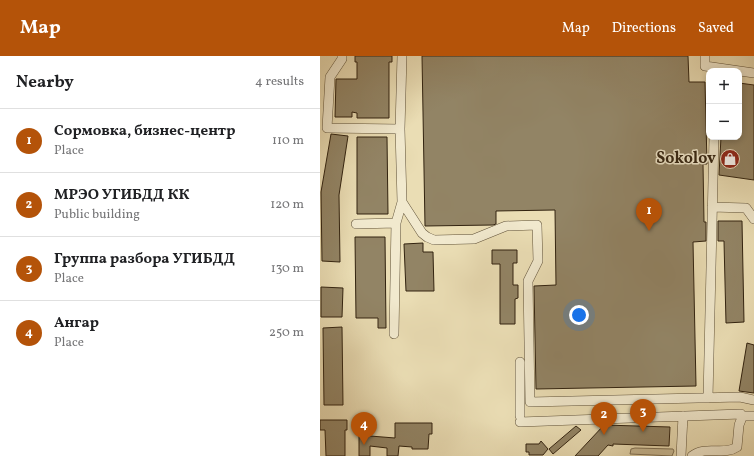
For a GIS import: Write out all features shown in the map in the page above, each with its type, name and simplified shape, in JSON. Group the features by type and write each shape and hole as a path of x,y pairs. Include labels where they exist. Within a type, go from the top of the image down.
{"lane":[{"path":"342,56 342,59 330,77 327,128 400,129"},
{"path":"394,334 396,224 402,202 400,129 402,56"},
{"path":"705,56 705,66 712,68"},
{"path":"742,72 754,73"},
{"path":"708,398 714,140"},
{"path":"402,202 422,233 434,240 474,239 506,226 537,225 538,260 528,281 530,402 740,397 754,400"},
{"path":"712,208 746,208 754,219"},
{"path":"356,224 396,224"},
{"path":"520,362 520,419 741,414 742,416 754,416"},
{"path":"681,456 683,416"},
{"path":"692,456 699,451 732,451 736,447 739,425 742,416"}],"shaded area":[{"path":"631,449 673,449 674,451 672,456 630,454"}],"building":[{"path":"355,56 392,56 392,62 389,62 389,118 357,118 357,113 352,112 352,117 335,117 336,79 357,79 357,62 355,62"},
{"path":"422,56 688,56 689,82 705,82 707,164 703,164 704,222 706,222 706,241 693,242 696,386 536,389 534,286 556,285 555,210 496,211 496,224 493,225 425,226"},
{"path":"742,83 754,85 754,180 719,175 721,140 742,140"},
{"path":"331,134 348,136 339,195 340,262 322,261 321,192"},
{"path":"357,137 387,137 388,214 357,214"},
{"path":"718,221 742,221 744,322 726,323 724,241 718,241"},
{"path":"355,237 385,237 386,328 378,328 378,318 356,318"},
{"path":"423,243 423,252 433,252 434,291 406,291 404,244"},
{"path":"492,250 517,250 517,263 513,263 513,285 518,285 518,298 515,299 515,324 500,324 500,264 492,264"},
{"path":"321,287 343,288 342,317 321,317"},
{"path":"342,327 343,405 324,405 323,328"},
{"path":"747,343 754,345 754,393 739,391"},
{"path":"320,420 347,420 347,430 345,430 345,456 326,456 325,430 320,430"},
{"path":"395,423 432,423 432,434 429,434 428,449 412,449 412,447 399,446 398,456 387,456 387,448 370,446 370,456 359,456 359,435 370,434 370,436 395,438"},
{"path":"604,425 670,427 669,446 613,444 613,446 608,445 598,456 575,456"},
{"path":"576,426 581,430 553,454 549,449"},
{"path":"541,441 548,449 543,455 529,455 529,452 526,452 526,444 539,444"}],"place":[{"name":"Sokolov","path":"730,159"},
{"name":"Сормовка, бизнес-центр","path":"649,231"},
{"name":"Группа разбора УГИБДД","path":"643,432"},
{"name":"МРЭО УГИБДД КК","path":"604,435"},
{"name":"Ангар","path":"364,445"}]}
